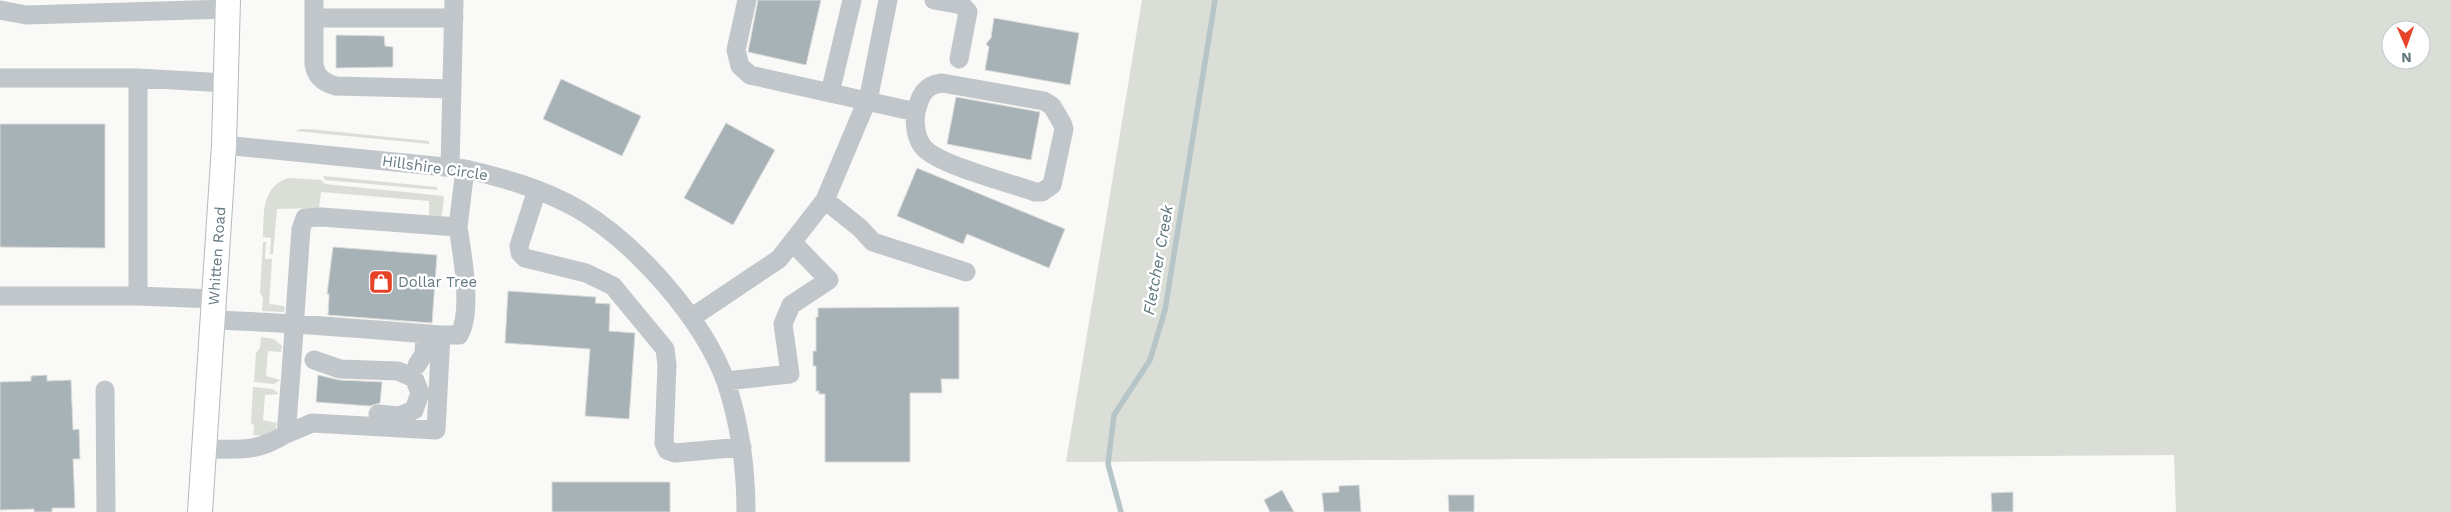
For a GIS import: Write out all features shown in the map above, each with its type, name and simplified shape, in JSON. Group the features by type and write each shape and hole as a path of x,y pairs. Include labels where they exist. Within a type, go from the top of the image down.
{"main road":[{"name":"Whitten Road","path":"200,512 224,145 228,5"}],"street":[{"path":"747,0 736,50 740,66 750,75 916,112"},
{"path":"830,93 852,0"},
{"path":"690,318 779,260 824,200 866,101 888,0"},
{"path":"934,0 962,5 968,12 959,59"},
{"path":"0,10 26,15 117,6 228,5"},
{"path":"0,296 138,296 294,324 433,334 459,334 464,327 465,274 458,227 457,168 452,89 454,9 314,9 315,73 327,83 336,86 452,89"},
{"path":"0,78 138,78 226,83"},
{"path":"138,78 138,296"},
{"path":"942,83 1044,101 1057,113 1064,130 1052,185 1042,192 1035,192 937,158 920,143 916,131 916,112 924,90 933,84 942,83"},
{"name":"Hillshire Circle","path":"224,145 457,168 495,176 537,190 579,210 645,261 690,318 716,360 726,381 742,447 746,485 746,512"},
{"path":"537,190 519,246 520,254 524,258 586,273 613,286 665,349 667,365 664,442 667,450 675,453 742,447"},
{"path":"824,200 860,228 873,242 966,272"},
{"path":"286,434 301,229 305,218 321,217 458,227"},
{"path":"726,381 790,374 783,324 791,305 829,280 792,242"},
{"path":"417,365 433,334"},
{"path":"312,422 436,430 438,393 433,334"},
{"path":"293,358 417,365"},
{"path":"205,449 252,450 268,445 330,412 399,416 414,410 420,393 414,378 398,371 340,369 314,360"},
{"path":"417,365 438,393"},
{"path":"105,390 106,512"}],"shaded area":[{"path":"1142,0 2451,0 2451,512 2176,512 2174,455 1066,462"},
{"path":"301,129 429,141 429,144 296,131"},
{"path":"323,176 437,187 437,190 325,180"},
{"path":"288,178 321,180 325,184 444,196 442,215 440,217 429,215 429,201 321,192 319,208 277,209 273,254 270,254 271,238 263,237 266,202 273,188 279,182"},
{"path":"263,242 266,242 265,259 272,259 269,304 284,306 285,310 283,312 262,311 263,298 260,293"},
{"path":"261,337 274,339 282,346 281,352 268,351 266,376 280,380 274,384 254,382 256,353 260,348"},
{"path":"253,387 273,389 279,394 265,395 263,420 277,423 275,430 267,436 253,435 254,425 251,424"}],"building":[{"path":"758,0 821,0 806,65 748,52"},
{"path":"994,18 1079,33 1070,85 985,70 989,47 986,44 991,38"},
{"path":"336,35 384,36 385,46 393,47 393,67 336,68"},
{"path":"561,79 641,116 622,156 543,119"},
{"path":"956,97 1040,112 1031,160 947,144"},
{"path":"726,123 775,150 733,225 684,198"},
{"path":"0,124 105,124 105,248 0,247"},
{"path":"917,168 1065,229 1049,268 967,234 963,244 897,216"},
{"name":"Dollar Tree","path":"333,247 437,255 432,323 328,315 329,294 327,294"},
{"path":"508,291 596,297 595,303 610,304 609,331 635,333 629,419 585,416 590,349 505,343"},
{"path":"959,307 959,379 941,379 942,393 910,393 910,462 825,462 825,394 819,394 819,391 816,391 816,366 813,366 813,351 816,351 816,317 818,317 818,308"},
{"path":"47,375 47,381 71,380 73,430 79,429 80,459 73,459 75,508 52,508 52,512 34,512 34,509 0,510 0,382 31,381 31,376"},
{"path":"318,375 339,380 382,382 380,403 370,406 316,402"},
{"path":"552,482 670,482 670,512 552,512"},
{"path":"1359,485 1361,512 1324,512 1322,493 1339,492 1339,486"},
{"path":"1282,490 1294,512 1270,512 1264,500"},
{"path":"2013,492 2013,512 1992,512 1991,493"},
{"path":"1448,495 1474,495 1474,512 1449,512"}],"waterway":[{"name":"Fletcher Creek","path":"1121,512 1108,464 1114,415 1150,360 1165,310 1215,0"}],"place":[{"name":"Dollar Tree","path":"381,282"}]}
